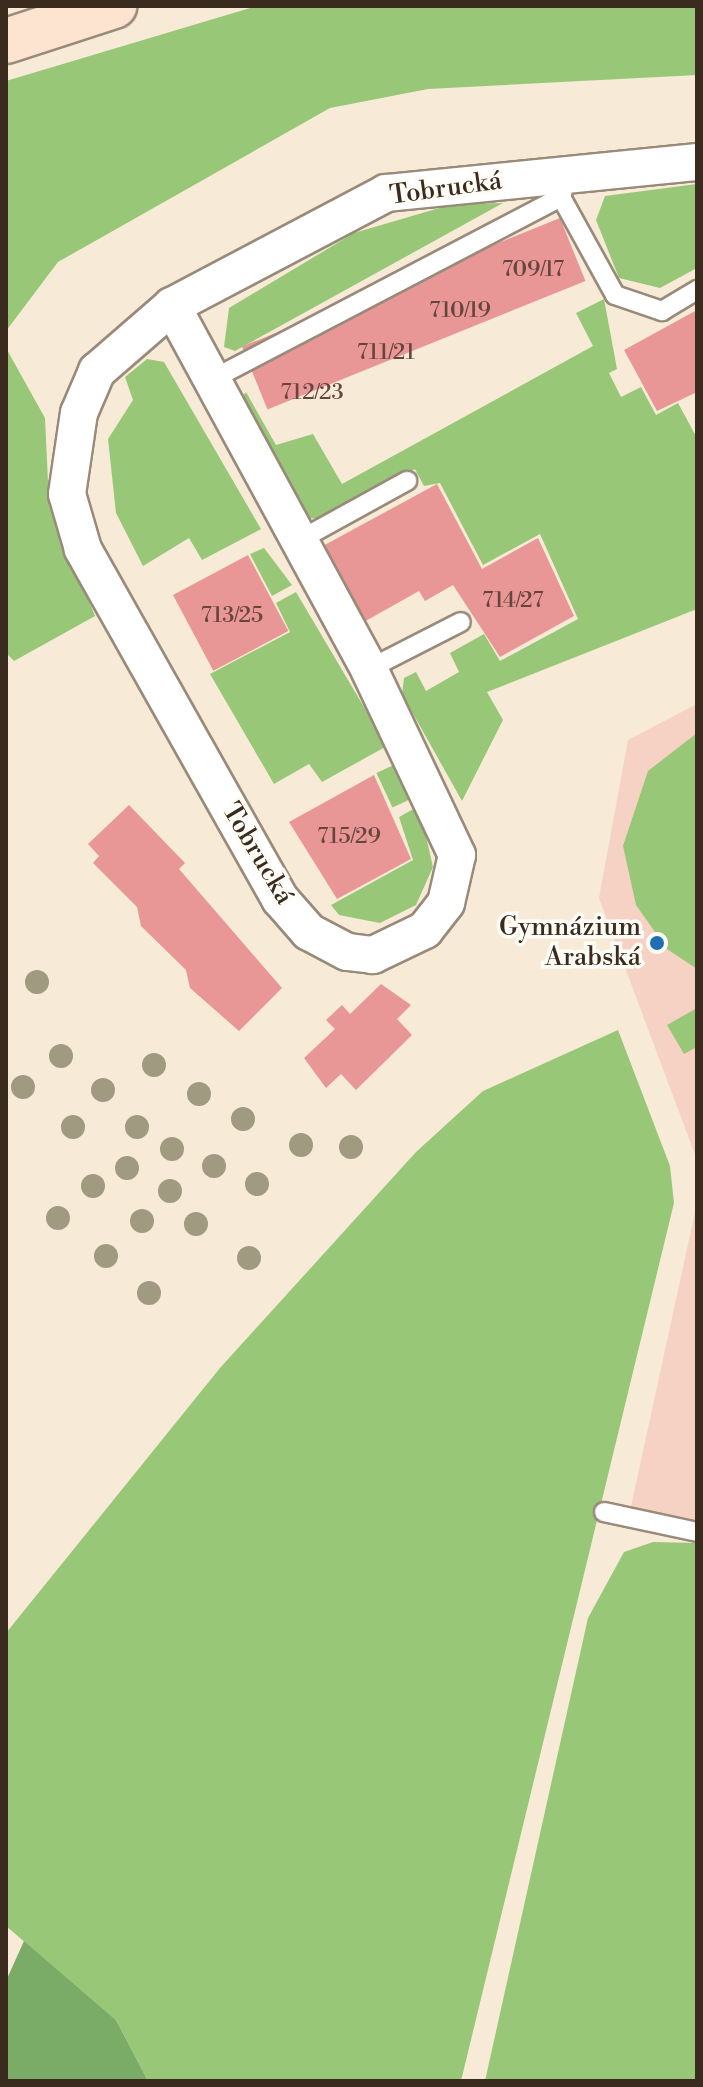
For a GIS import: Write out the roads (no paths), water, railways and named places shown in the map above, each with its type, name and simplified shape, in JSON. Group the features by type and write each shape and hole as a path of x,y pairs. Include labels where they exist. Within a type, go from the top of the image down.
{"main road":[{"path":"6,41 114,6"}],"street":[{"name":"Tobrucká","path":"172,306 296,542 369,669 457,855 446,903 425,930 373,955 347,952 309,932 280,899 83,549 67,494 79,413 97,371 172,306 386,193 564,185 697,162"}],"lane":[{"path":"211,380 564,185 615,295 662,311 697,290"},
{"path":"296,542 407,481"},
{"path":"369,669 461,622"},
{"path":"604,1512 697,1532"}],"place":[{"name":"Gymnázium Arabská","path":"657,943"}]}
